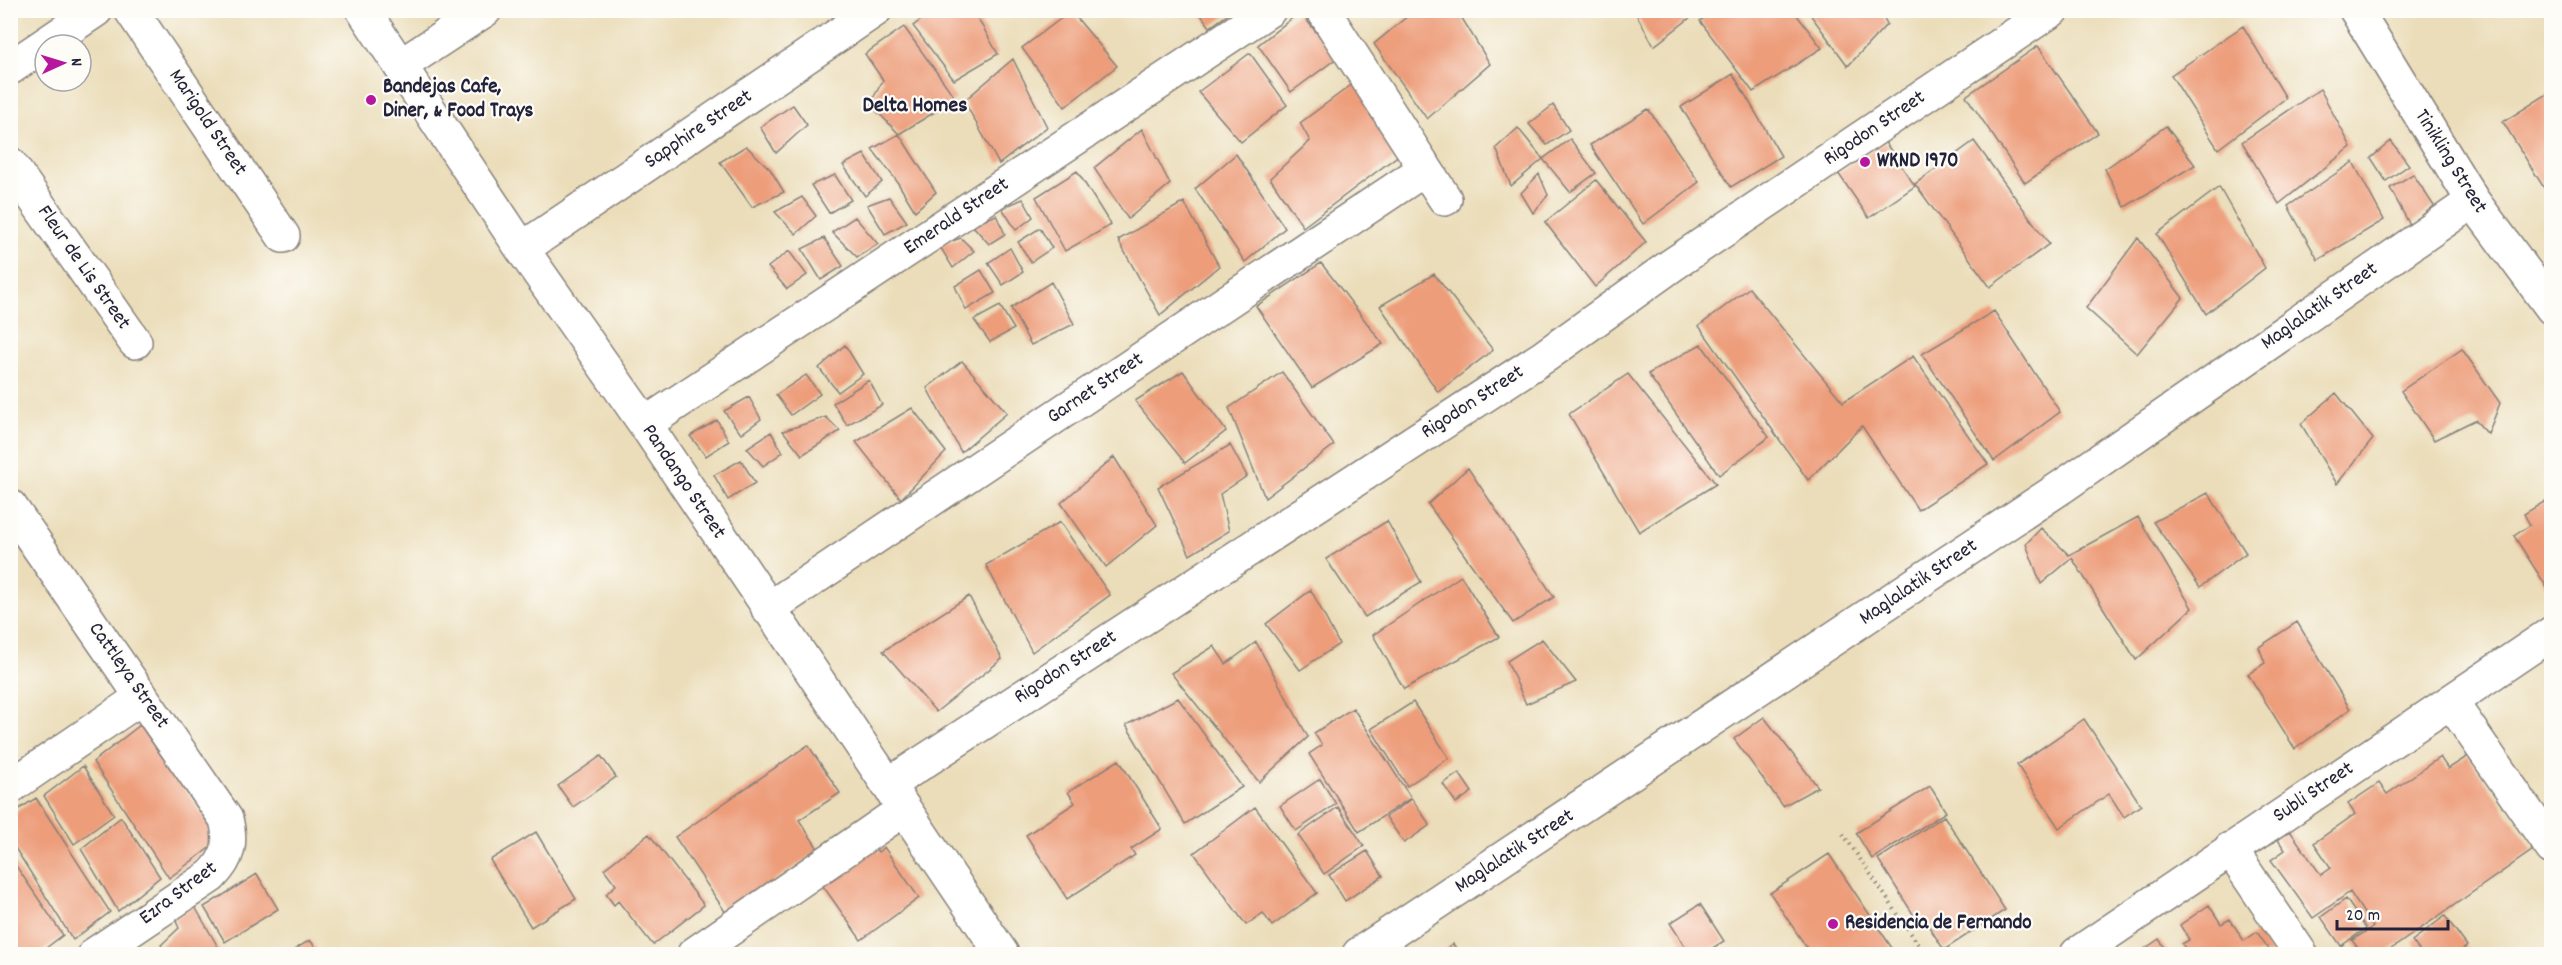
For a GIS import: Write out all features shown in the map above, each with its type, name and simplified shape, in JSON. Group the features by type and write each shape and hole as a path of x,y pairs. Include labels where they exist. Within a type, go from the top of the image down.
{"street":[{"name":"Marigold Street","path":"131,10 283,236"},
{"name":"Pandango Street","path":"363,10 522,249 645,424 1002,954"},
{"path":"400,66 485,10"},
{"name":"Sapphire Street","path":"522,249 875,10"},
{"name":"Emerald Street","path":"645,424 1269,10"},
{"path":"1323,10 1445,199"},
{"name":"Rigodon Street","path":"694,954 896,798 1535,362 1682,259 2052,10"},
{"name":"Tinikling Street","path":"2356,10 2473,201 2552,308"},
{"path":"10,68 79,15"},
{"name":"Fleur de Lis Street","path":"10,164 135,342"},
{"name":"Garnet Street","path":"768,609 1425,169"},
{"name":"Maglalatik Street","path":"1359,954 2063,486 2473,201"},
{"name":"Cattleya Street","path":"10,506 22,547 142,696 226,819 230,833 230,851"},
{"name":"Subli Street","path":"2077,954 2552,633"},
{"path":"10,787 142,696"},
{"path":"2451,702 2552,848"},
{"path":"2230,849 2301,954"},
{"name":"Ezra Street","path":"95,954 211,876 221,866 230,851"}],"path":[{"path":"1843,834 1925,954"}],"building":[{"path":"934,10 973,10 998,54 954,80 913,26"},
{"path":"1197,10 1234,10 1210,27"},
{"path":"1415,10 1457,10 1490,64 1427,119 1374,44"},
{"path":"1634,10 1700,10 1654,46"},
{"path":"1715,10 1793,10 1822,48 1753,92 1700,21"},
{"path":"1807,10 1880,10 1887,24 1848,66"},
{"path":"1071,11 1117,66 1065,107 1022,48"},
{"path":"1300,12 1337,58 1291,92 1258,45"},
{"path":"2243,26 2286,98 2218,149 2171,75"},
{"path":"904,27 956,99 899,134 870,104 883,80 865,54"},
{"path":"2038,46 2098,133 2025,183 1966,96"},
{"path":"1250,53 1287,105 1241,142 1198,92"},
{"path":"1013,59 1047,127 999,164 964,101"},
{"path":"1733,74 1781,156 1731,187 1681,107"},
{"path":"1358,80 1400,154 1303,227 1270,178 1310,141 1300,123"},
{"path":"2320,89 2351,147 2279,204 2242,142"},
{"path":"2552,91 2552,183 2544,188 2503,122"},
{"path":"793,105 807,125 776,153 760,127"},
{"path":"1553,105 1569,130 1547,145 1529,124"},
{"path":"1648,109 1699,182 1643,224 1590,145"},
{"path":"2166,126 2195,165 2125,207 2105,169"},
{"path":"1518,128 1543,159 1511,186 1496,148"},
{"path":"1142,129 1170,184 1128,219 1094,168"},
{"path":"899,134 936,192 915,211 896,180 872,149"},
{"path":"1570,139 1596,173 1570,192 1543,159"},
{"path":"1974,141 2049,244 1990,287 1915,184"},
{"path":"2391,141 2409,165 2386,181 2371,158"},
{"path":"1885,142 1915,186 1869,218 1838,173"},
{"path":"746,146 770,169 784,192 752,207 720,162"},
{"path":"864,154 882,182 865,196 843,165"},
{"path":"1236,154 1285,228 1245,262 1195,189"},
{"path":"2353,162 2384,220 2318,260 2288,206"},
{"path":"1077,171 1111,225 1065,251 1036,197"},
{"path":"1539,174 1548,195 1533,213 1521,193"},
{"path":"2413,174 2434,206 2410,225 2390,188"},
{"path":"835,175 851,200 829,213 811,185"},
{"path":"1596,180 1646,242 1595,287 1545,222"},
{"path":"2219,187 2265,268 2206,314 2157,234"},
{"path":"802,197 816,216 796,234 775,212"},
{"path":"889,197 907,222 885,234 867,205"},
{"path":"1023,199 1033,217 1016,230 1002,208"},
{"path":"1184,202 1219,266 1160,315 1118,240"},
{"path":"996,215 1005,234 989,244 973,226"},
{"path":"855,217 878,244 857,257 832,232"},
{"path":"1040,228 1052,248 1031,262 1018,242"},
{"path":"824,238 843,266 821,280 802,249"},
{"path":"961,238 974,251 953,268 939,245"},
{"path":"2138,238 2183,298 2137,354 2086,308"},
{"path":"1010,248 1023,272 1003,285 988,263"},
{"path":"789,251 807,275 787,289 768,267"},
{"path":"1321,263 1383,344 1312,388 1256,306"},
{"path":"981,270 995,293 966,310 955,286"},
{"path":"1434,274 1493,350 1438,392 1380,306"},
{"path":"1051,282 1074,324 1031,345 1011,308"},
{"path":"1749,288 1843,402 1913,356 1988,464 1918,510 1862,426 1808,480 1699,326"},
{"path":"1000,306 1014,329 990,342 974,320"},
{"path":"1994,311 2060,412 1994,461 1922,354"},
{"path":"1701,344 1769,437 1719,475 1648,374"},
{"path":"845,345 863,374 838,392 819,368"},
{"path":"2462,349 2500,403 2488,434 2475,420 2434,440 2401,391"},
{"path":"962,361 1007,413 961,452 927,388"},
{"path":"1183,371 1226,431 1185,463 1135,401"},
{"path":"1282,372 1334,445 1265,498 1229,408"},
{"path":"1628,374 1716,484 1639,532 1569,414"},
{"path":"806,375 820,394 791,415 776,395"},
{"path":"869,380 882,405 847,425 833,403"},
{"path":"2336,393 2373,439 2337,484 2301,424"},
{"path":"749,397 761,419 741,434 724,411"},
{"path":"912,408 946,452 901,499 856,442"},
{"path":"826,417 840,431 802,455 783,431"},
{"path":"717,420 729,441 706,456 690,436"},
{"path":"771,432 783,452 763,466 747,448"},
{"path":"1230,445 1247,476 1220,494 1229,531 1190,555 1158,487"},
{"path":"1114,457 1157,525 1106,567 1061,503"},
{"path":"741,460 755,483 728,500 714,475"},
{"path":"1468,468 1554,597 1513,623 1428,504"},
{"path":"2208,493 2246,553 2200,587 2153,522"},
{"path":"2552,497 2552,587 2548,589 2514,536 2530,525 2524,514"},
{"path":"2138,517 2192,608 2136,660 2072,558 2041,584 2026,544 2041,528 2069,555"},
{"path":"1387,521 1421,582 1365,617 1326,559"},
{"path":"1060,522 1110,595 1032,652 986,565"},
{"path":"1461,576 1499,637 1404,689 1373,635"},
{"path":"1311,590 1339,644 1300,670 1266,624"},
{"path":"969,596 1002,659 936,712 883,651"},
{"path":"2297,622 2350,709 2295,749 2248,674 2265,663 2259,647"},
{"path":"1542,639 1576,682 1526,704 1507,661"},
{"path":"1256,642 1308,737 1259,782 1171,673 1214,646 1226,664"},
{"path":"1178,698 1242,787 1185,824 1126,725"},
{"path":"1413,702 1449,758 1407,786 1371,729"},
{"path":"1353,708 1411,798 1359,832 1309,754 1322,745 1314,733"},
{"path":"1764,717 1818,787 1783,806 1734,739"},
{"path":"2084,719 2141,805 2124,817 2109,794 2059,828 2017,765"},
{"path":"140,725 220,840 169,878 93,762"},
{"path":"808,745 840,793 799,820 819,850 726,913 675,837"},
{"path":"601,756 616,777 573,807 558,786"},
{"path":"2468,756 2533,850 2384,954 2362,954 2352,940 2373,927 2350,892 2313,918 2271,860 2285,850 2276,837 2288,828 2321,875 2331,868 2314,843 2355,814 2348,804 2379,783 2387,794 2440,757 2448,769"},
{"path":"1119,760 1162,829 1131,849 1135,855 1067,899 1026,835 1075,803 1068,792"},
{"path":"83,766 114,815 74,844 44,796"},
{"path":"1459,773 1472,792 1456,803 1443,784"},
{"path":"1320,779 1336,804 1296,831 1280,806"},
{"path":"1930,786 1946,812 1872,859 1856,833"},
{"path":"36,798 110,912 73,940 10,840 10,815"},
{"path":"1412,799 1430,825 1404,843 1386,817"},
{"path":"1255,807 1317,893 1272,926 1263,913 1246,925 1194,853"},
{"path":"1338,807 1364,846 1324,874 1298,835"},
{"path":"1944,816 2005,910 1944,950 1926,922 1920,925 1878,859"},
{"path":"121,817 160,877 118,911 81,849"},
{"path":"536,832 576,899 531,927 490,860"},
{"path":"649,834 704,905 653,945 618,901 614,905 606,894 616,885 604,869"},
{"path":"870,841 878,852 884,847 919,898 861,940 823,886 841,874 835,866"},
{"path":"1367,851 1383,876 1345,901 1329,875"},
{"name":"Residencia de Fernando","path":"1829,854 1896,954 1811,954 1770,893"},
{"path":"10,857 63,935 38,954 10,954"},
{"path":"257,874 278,909 225,942 204,907"},
{"path":"2346,899 2366,928 2341,946 2321,917"},
{"path":"1700,904 1724,941 1703,954 1690,954 1670,923"},
{"path":"194,905 222,954 168,954 161,945 179,928 175,919"},
{"path":"2209,905 2221,924 2230,919 2244,941 2257,932 2272,954 2177,954 2186,949 2182,944 2189,940 2180,925"},
{"path":"2445,916 2467,946 2460,952 2462,954 2422,954 2412,941"},
{"path":"2159,939 2169,954 2146,954 2143,950"},
{"path":"310,940 320,954 288,954 292,951"},
{"path":"1453,944 1460,954 1438,954"}],"place":[{"name":"Bandejas Cafe, Diner, & Food Trays","path":"371,100"},
{"name":"WKND 1970","path":"1865,162"},
{"name":"Residencia de Fernando","path":"1833,924"}],"district":[{"name":"Delta Homes","path":"915,106"}]}
